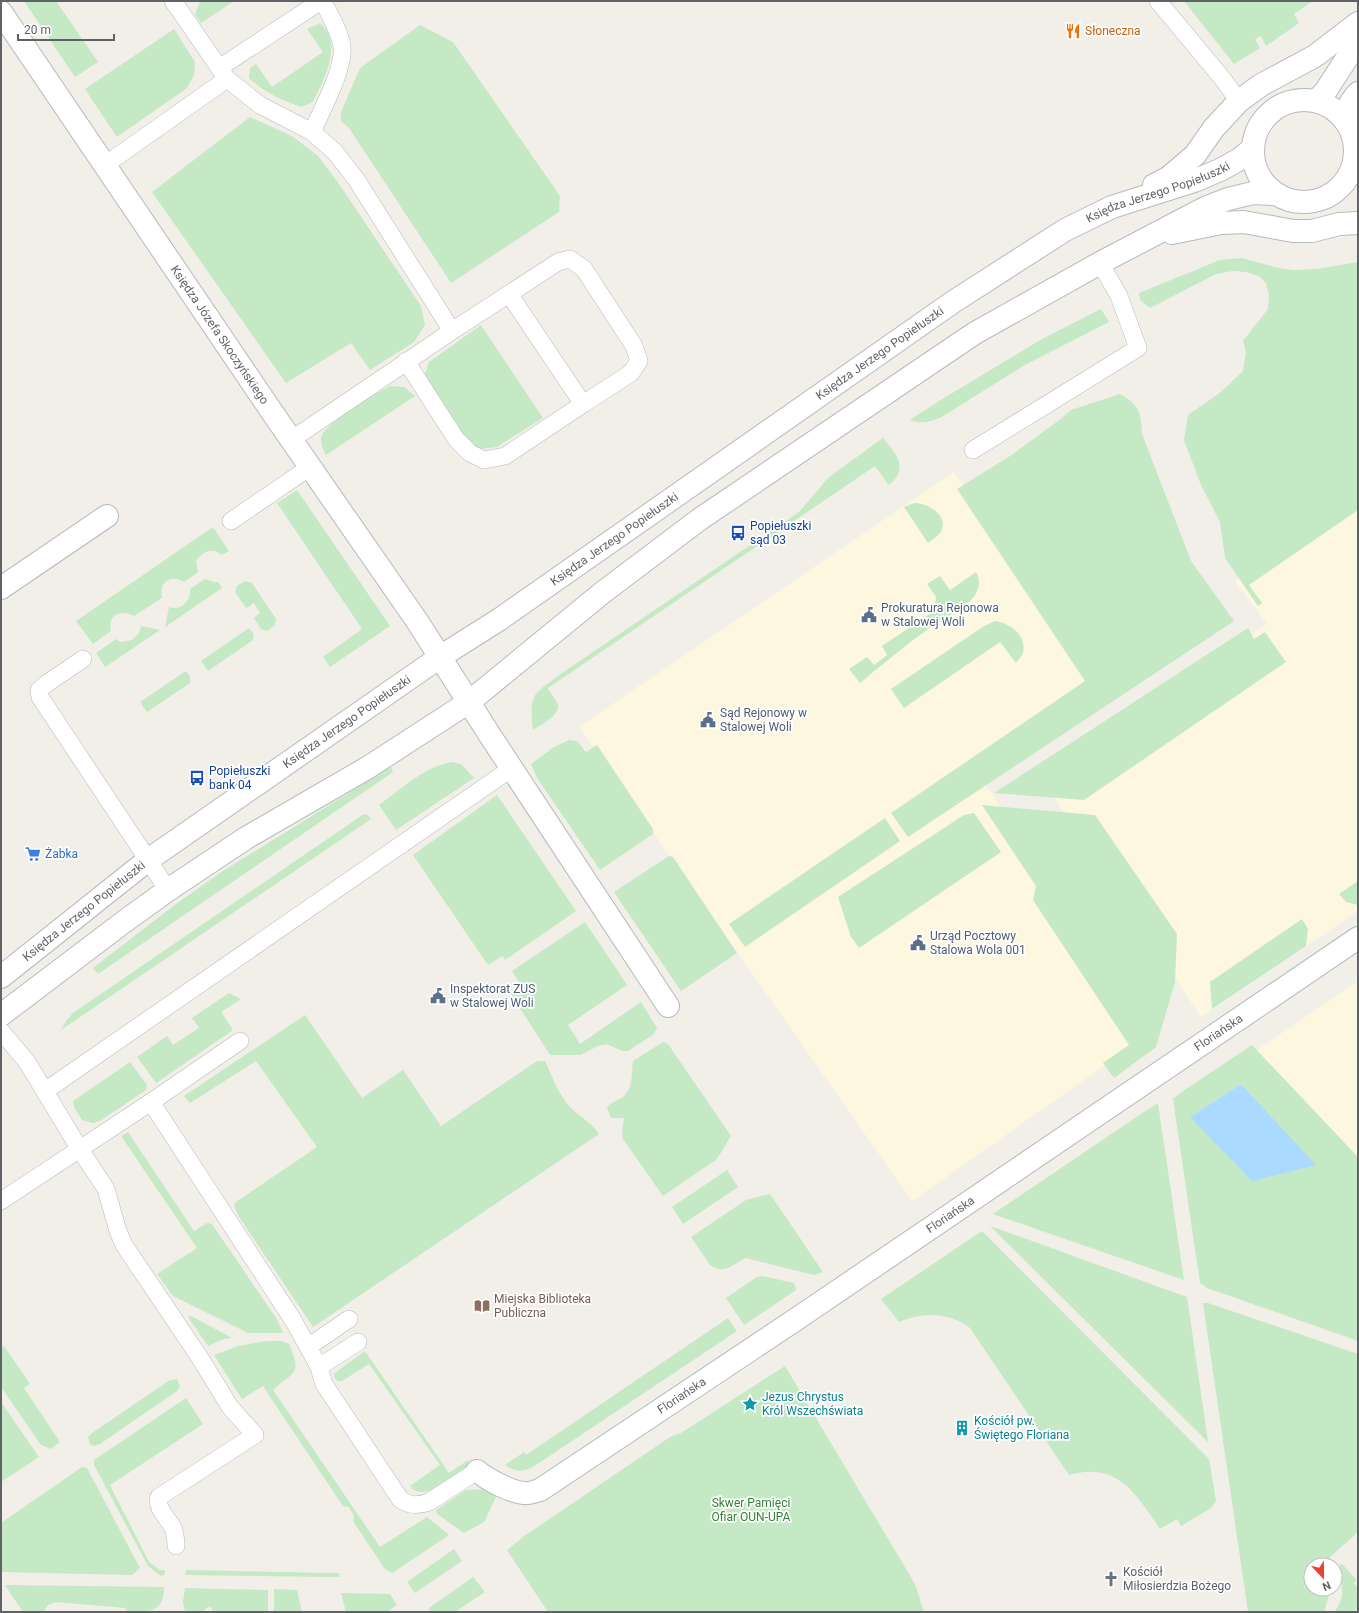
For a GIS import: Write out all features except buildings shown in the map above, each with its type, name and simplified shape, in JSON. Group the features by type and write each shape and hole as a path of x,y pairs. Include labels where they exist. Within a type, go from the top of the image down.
{"street":[{"name":"Księdza Józefa Skoczyńskiego","path":"1,12 291,440 417,621 668,1006"},
{"path":"1112,207 1168,178 1195,155 1214,128 1239,101 1261,85 1315,56 1358,23"},
{"path":"1316,101 1325,92 1358,41"},
{"path":"1336,191 1345,181 1354,160 1356,148 1346,116 1351,100 1358,93"},
{"path":"1273,194 1260,177 1255,165 1253,148 1254,138 1261,123 1271,111 1285,103 1300,100 1316,101 1340,114 1348,124"},
{"name":"Księdza Jerzego Popiełuszki","path":"1,977 148,860 440,657 500,619 953,302 1065,230 1112,207 1194,181 1220,170 1240,159 1253,148"},
{"path":"1,1015 168,890 246,838 367,768 469,702 602,593 700,519 975,333 1100,263 1205,208 1228,199 1253,193 1273,194 1298,202 1315,200 1336,191 1358,192"},
{"path":"1140,242 1191,228 1221,223 1244,222 1293,231 1312,231 1339,224 1358,223"},
{"path":"1,588 107,516"},
{"name":"Floriańska","path":"477,1471 489,1480 524,1493 540,1490 798,1318 1358,938"}],"lane":[{"path":"173,1 223,74 260,105 312,132 334,152 356,179 452,331"},
{"path":"105,165 223,74 322,1 336,27 342,48 341,66 312,132"},
{"path":"1158,1 1222,78 1239,101"},
{"path":"291,440 406,361 558,262 570,259 584,269 634,346 639,361 631,373 505,456 484,460 470,454 456,439 406,361"},
{"path":"972,450 1138,348 1119,296 1100,263"},
{"path":"509,294 583,404"},
{"path":"231,521 310,467"},
{"path":"83,659 39,690 40,697 168,890"},
{"path":"45,1091 512,768"},
{"path":"1,1031 27,1062 79,1148 106,1189 118,1231 124,1245 200,1358 230,1407 255,1435 159,1497 159,1506 174,1529 176,1546"},
{"path":"1,1201 240,1040"},
{"path":"150,1102 293,1320 319,1367 324,1384 400,1499 410,1505 422,1505 477,1471"},
{"path":"308,1347 349,1319"},
{"path":"319,1367 358,1342"}],"shaded area":[{"path":"954,472 1107,684 977,771 1148,1035 912,1201 579,727"},
{"path":"1358,491 1358,911 1201,1017 1043,781 1267,624 1235,581"},
{"path":"1358,981 1358,1193 1183,1101"}],"green space":[{"path":"24,1 56,1 98,62 75,77"},
{"path":"200,1 234,1 201,23 195,15"},
{"path":"1184,1 1313,1 1294,14 1299,23 1266,46 1261,36 1255,39 1260,48 1234,64"},
{"path":"320,23 327,31 331,41 331,51 330,62 313,102 301,107 294,105 267,92 249,78 250,68 256,64 272,87 323,52 307,29"},
{"path":"420,25 453,42 560,196 559,212 451,283 349,128 341,121 341,112 360,68"},
{"path":"174,29 195,62 194,75 187,88 117,137 85,89"},
{"path":"250,117 292,136 318,156 337,181 421,306 425,325 414,342 370,370 351,343 286,383 152,192"},
{"path":"1242,258 1278,268 1294,270 1317,269 1358,262 1358,510 1249,585 1262,603 1258,606 1225,558 1220,522 1201,485 1184,440 1188,415 1221,392 1243,371 1246,352 1243,341 1268,309 1269,295 1266,283 1259,276 1246,272 1233,271 1216,274 1150,308 1140,300 1139,293 1220,260"},
{"path":"1101,309 1109,322 1023,366 940,418 921,422 910,420 1042,339"},
{"path":"481,325 543,418 497,447 480,449 465,440 430,386 425,374 429,362"},
{"path":"390,386 404,387 415,396 326,455 321,440 322,435 327,429 353,408"},
{"path":"1120,394 1131,402 1138,410 1141,420 1142,434 1191,561 1234,621 908,837 891,813 1085,681 957,489 1010,456 1071,410"},
{"path":"883,438 896,455 900,467 899,473 889,485 875,466 548,688 558,705 558,709 556,713 545,723 533,730 533,701 539,691 562,673 799,512 829,477"},
{"path":"297,490 390,626 330,667 323,657 362,629 277,503"},
{"path":"914,503 926,505 931,508 943,521 943,527 940,533 928,543 904,507"},
{"path":"213,527 229,551 222,555 215,551 208,551 202,555 196,561 198,572 184,582 174,579 167,581 162,588 162,598 134,616 120,613 113,617 110,625 111,631 93,644 76,621"},
{"path":"976,572 979,580 979,586 975,595 967,604 919,635 860,683 849,669 867,657 874,665 887,655 882,646 934,611 936,597 927,584 940,576 950,590"},
{"path":"205,579 218,582 222,588 165,627 169,607 177,608 184,604 189,597 190,589"},
{"path":"245,581 252,583 276,619 275,625 267,631 261,629 254,618 260,613 254,603 246,608 235,592 237,586"},
{"path":"995,621 1012,627 1020,635 1024,647 1021,657 1016,663 1000,642 904,708 891,689 984,626"},
{"path":"141,626 160,630 105,667 96,653 116,639 120,642 132,640 139,633"},
{"path":"249,628 254,634 253,640 208,671 201,661"},
{"path":"1248,628 1254,639 1265,632 1286,662 1084,800 994,793"},
{"path":"186,671 190,676 190,683 147,712 140,702"},
{"path":"569,740 577,741 586,752 597,745 653,829 653,834 600,870 537,778 531,764 554,747"},
{"path":"451,762 461,764 474,778 396,830 379,805 422,774"},
{"path":"391,767 393,772 98,974 93,968 176,904 223,871"},
{"path":"497,795 576,911 505,960 502,956 488,965 413,855"},
{"path":"982,805 1095,815 1177,934 1175,982 1156,1047 1114,1078 1103,1063 1129,1045 1033,900 1036,886"},
{"path":"974,813 1001,852 859,948 851,937 838,897 964,815"},
{"path":"364,814 368,815 371,819 61,1030 73,1013"},
{"path":"885,818 900,841 745,947 729,924"},
{"path":"669,856 673,857 737,953 681,991 614,892"},
{"path":"1358,881 1358,905 1346,902 1339,894"},
{"path":"1302,919 1308,929 1306,946 1212,1009 1210,982"},
{"path":"585,922 627,985 568,1025 580,1044 641,1002 657,1028 654,1034 628,1051 623,1051 606,1044 598,1046 580,1055 550,1055 511,994 522,987 512,971"},
{"path":"229,993 241,999 221,1012 233,1030 156,1083 137,1057 167,1036 173,1045 199,1028 192,1018"},
{"path":"305,1015 362,1098 403,1070 441,1126 537,1061 545,1061 556,1086 566,1103 599,1134 313,1327 239,1217 234,1206 236,1202 317,1147 256,1061 190,1103 184,1096"},
{"path":"663,1042 668,1044 731,1136 717,1159 663,1196 623,1139 622,1133 624,1118 611,1118 607,1108 627,1093 631,1080 633,1061"},
{"path":"1252,1045 1358,1157 1358,1341 1207,1288 1200,1283 1173,1099","holes":["1241,1084 1315,1165 1190,1117"]},
{"path":"130,1062 147,1085 146,1090 100,1121 93,1123 82,1120 74,1107 73,1101"},
{"path":"1158,1103 1184,1280 993,1214 1141,1114"},
{"path":"128,1132 194,1231 207,1223 212,1224 278,1321 283,1333 248,1333 173,1296 157,1274 197,1248 121,1136"},
{"path":"727,1170 738,1187 683,1224 672,1207"},
{"path":"770,1194 823,1272 814,1275 746,1258 729,1268 715,1268 710,1265 691,1237 746,1200"},
{"path":"990,1226 1187,1297 1208,1442"},
{"path":"982,1231 1209,1459 1216,1501 1211,1508 1181,1526 1177,1519 1160,1529 1134,1493 1113,1477 1101,1473 1086,1472 1069,1475 970,1328 953,1319 935,1315 917,1316 899,1322 881,1299"},
{"path":"762,1276 794,1283 796,1290 744,1325 726,1298 757,1277"},
{"path":"1203,1303 1208,1303 1358,1354 1358,1532 1330,1557 1303,1557 1303,1597 1329,1597 1324,1612 1248,1612"},
{"path":"191,1316 232,1338 224,1339 208,1346 188,1317"},
{"path":"728,1318 737,1331 536,1465 520,1471 509,1468 505,1465 524,1452 526,1455"},
{"path":"266,1341 281,1341 289,1344 295,1361 294,1371 273,1390 380,1547 427,1517 449,1535 392,1573 385,1569 353,1521 354,1516 349,1507 343,1506 263,1386 242,1399 214,1355 238,1346"},
{"path":"4,1346 30,1384 24,1388 60,1442 51,1449 41,1445 1,1387 1,1348"},
{"path":"365,1351 449,1473 468,1460 469,1464 467,1467 447,1482 423,1492 416,1491 410,1486 440,1465 369,1364 342,1381 335,1379 334,1374 336,1372"},
{"name":"Skwer Pamięci Ofiar OUN-UPA","path":"785,1366 915,1584 924,1612 548,1612 507,1550 523,1537 670,1437 681,1433"},
{"path":"177,1379 180,1386 177,1391 100,1444 94,1446 90,1444 88,1437 92,1433 170,1380"},
{"path":"186,1398 203,1424 110,1485 149,1562 160,1570 165,1570 165,1574 161,1576 148,1566 94,1465 94,1460"},
{"path":"1,1402 39,1457 1,1482"},
{"path":"82,1467 87,1468 140,1568 132,1575 1,1572 1,1523"},
{"path":"484,1489 497,1495 484,1522 464,1533 437,1514 436,1510 466,1490"},
{"path":"454,1549 462,1561 415,1593 407,1582"},
{"path":"1343,1565 1357,1580 1354,1583 1358,1588 1358,1608 1354,1612 1335,1612 1343,1597"},
{"path":"186,1570 339,1573 339,1577 185,1575"},
{"path":"473,1577 485,1592 455,1612 430,1612 429,1608"},
{"path":"5,1585 164,1587 161,1602 154,1609 149,1611 128,1612 125,1608 56,1602 48,1605 43,1612 23,1612"},
{"path":"185,1588 268,1590 268,1612 214,1612 210,1606 201,1612 185,1612 183,1602"},
{"path":"274,1589 297,1590 302,1612 274,1612"},
{"path":"341,1593 390,1594 397,1605 387,1612 346,1612"}],"water":[{"path":"1241,1084 1316,1165 1252,1181 1190,1117"}],"place":[{"name":"Słoneczna","path":"1073,31"},
{"name":"Popiełuszki sąd 03","path":"738,533"},
{"name":"Prokuratura Rejonowa w Stalowej Woli","path":"869,615"},
{"name":"Sąd Rejonowy w Stalowej Woli","path":"708,720"},
{"name":"Popiełuszki bank 04","path":"197,778"},
{"name":"Żabka","path":"33,854"},
{"name":"Urząd Pocztowy Stalowa Wola 001","path":"918,943"},
{"name":"Inspektorat ZUS w Stalowej Woli","path":"438,996"},
{"name":"Miejska Biblioteka Publiczna","path":"482,1306"},
{"name":"Jezus Chrystus Król Wszechświata","path":"750,1404"},
{"name":"Kościół pw. Świętego Floriana","path":"962,1428"},
{"name":"Kościół Miłosierdzia Bożego","path":"1111,1579"}]}
